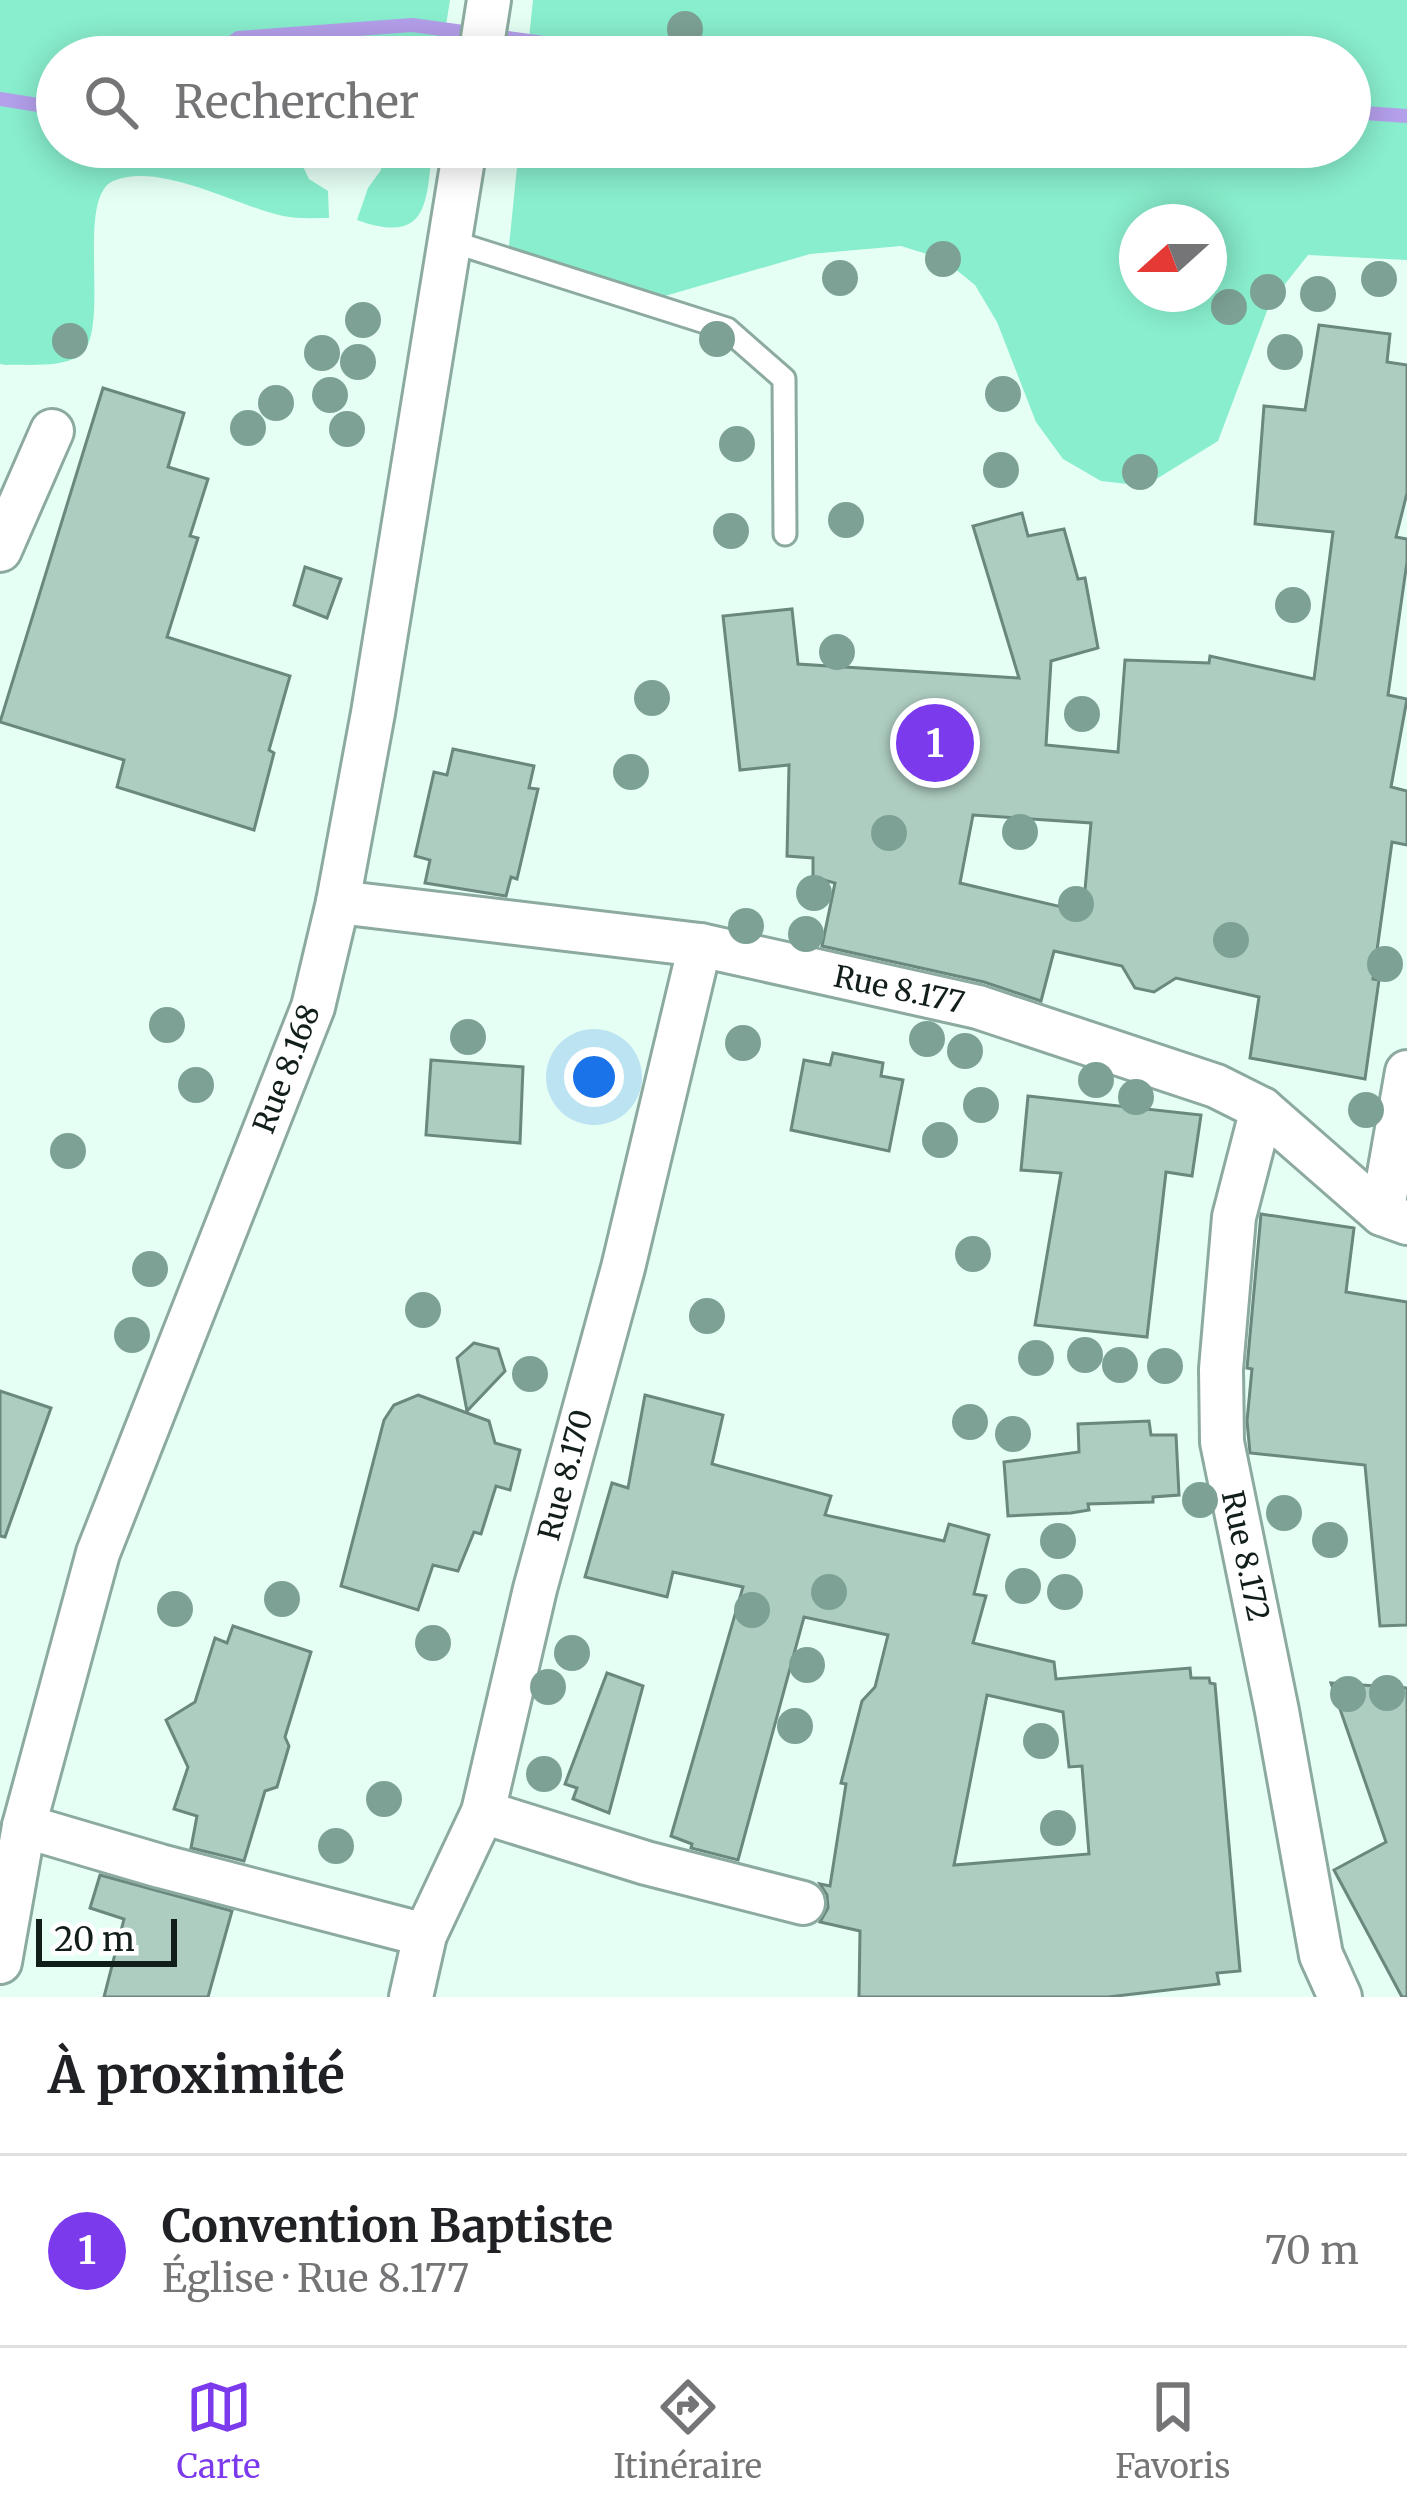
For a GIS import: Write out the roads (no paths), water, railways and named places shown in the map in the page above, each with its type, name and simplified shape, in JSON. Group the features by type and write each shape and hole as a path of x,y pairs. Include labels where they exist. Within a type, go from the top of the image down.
{"street":[{"path":"483,36 489,0"},
{"name":"Rue 8.168","path":"1,1950 24,1826 98,1553 313,1007 338,902 462,168"},
{"path":"0,550 52,431"},
{"name":"Rue 8.177","path":"338,902 700,945 978,1007 1216,1087 1262,1109 1395,1219"},
{"name":"Rue 8.170","path":"411,1997 425,1935 483,1812 535,1588 623,1268 700,945"},
{"path":"1395,1219 1407,1072"},
{"name":"Rue 8.172","path":"1262,1109 1234,1217 1221,1369 1222,1442 1321,1955 1340,1997"},
{"path":"483,1812 646,1863 803,1903"},
{"path":"24,1826 425,1935"}],"lane":[{"path":"450,241 727,329 784,380 785,534"}],"waterway":[{"path":"265,36 412,25 493,36"},
{"path":"0,99 36,105"},
{"path":"1371,113 1407,116"}],"place":[{"name":"Convention Baptiste","path":"935,743"}]}
